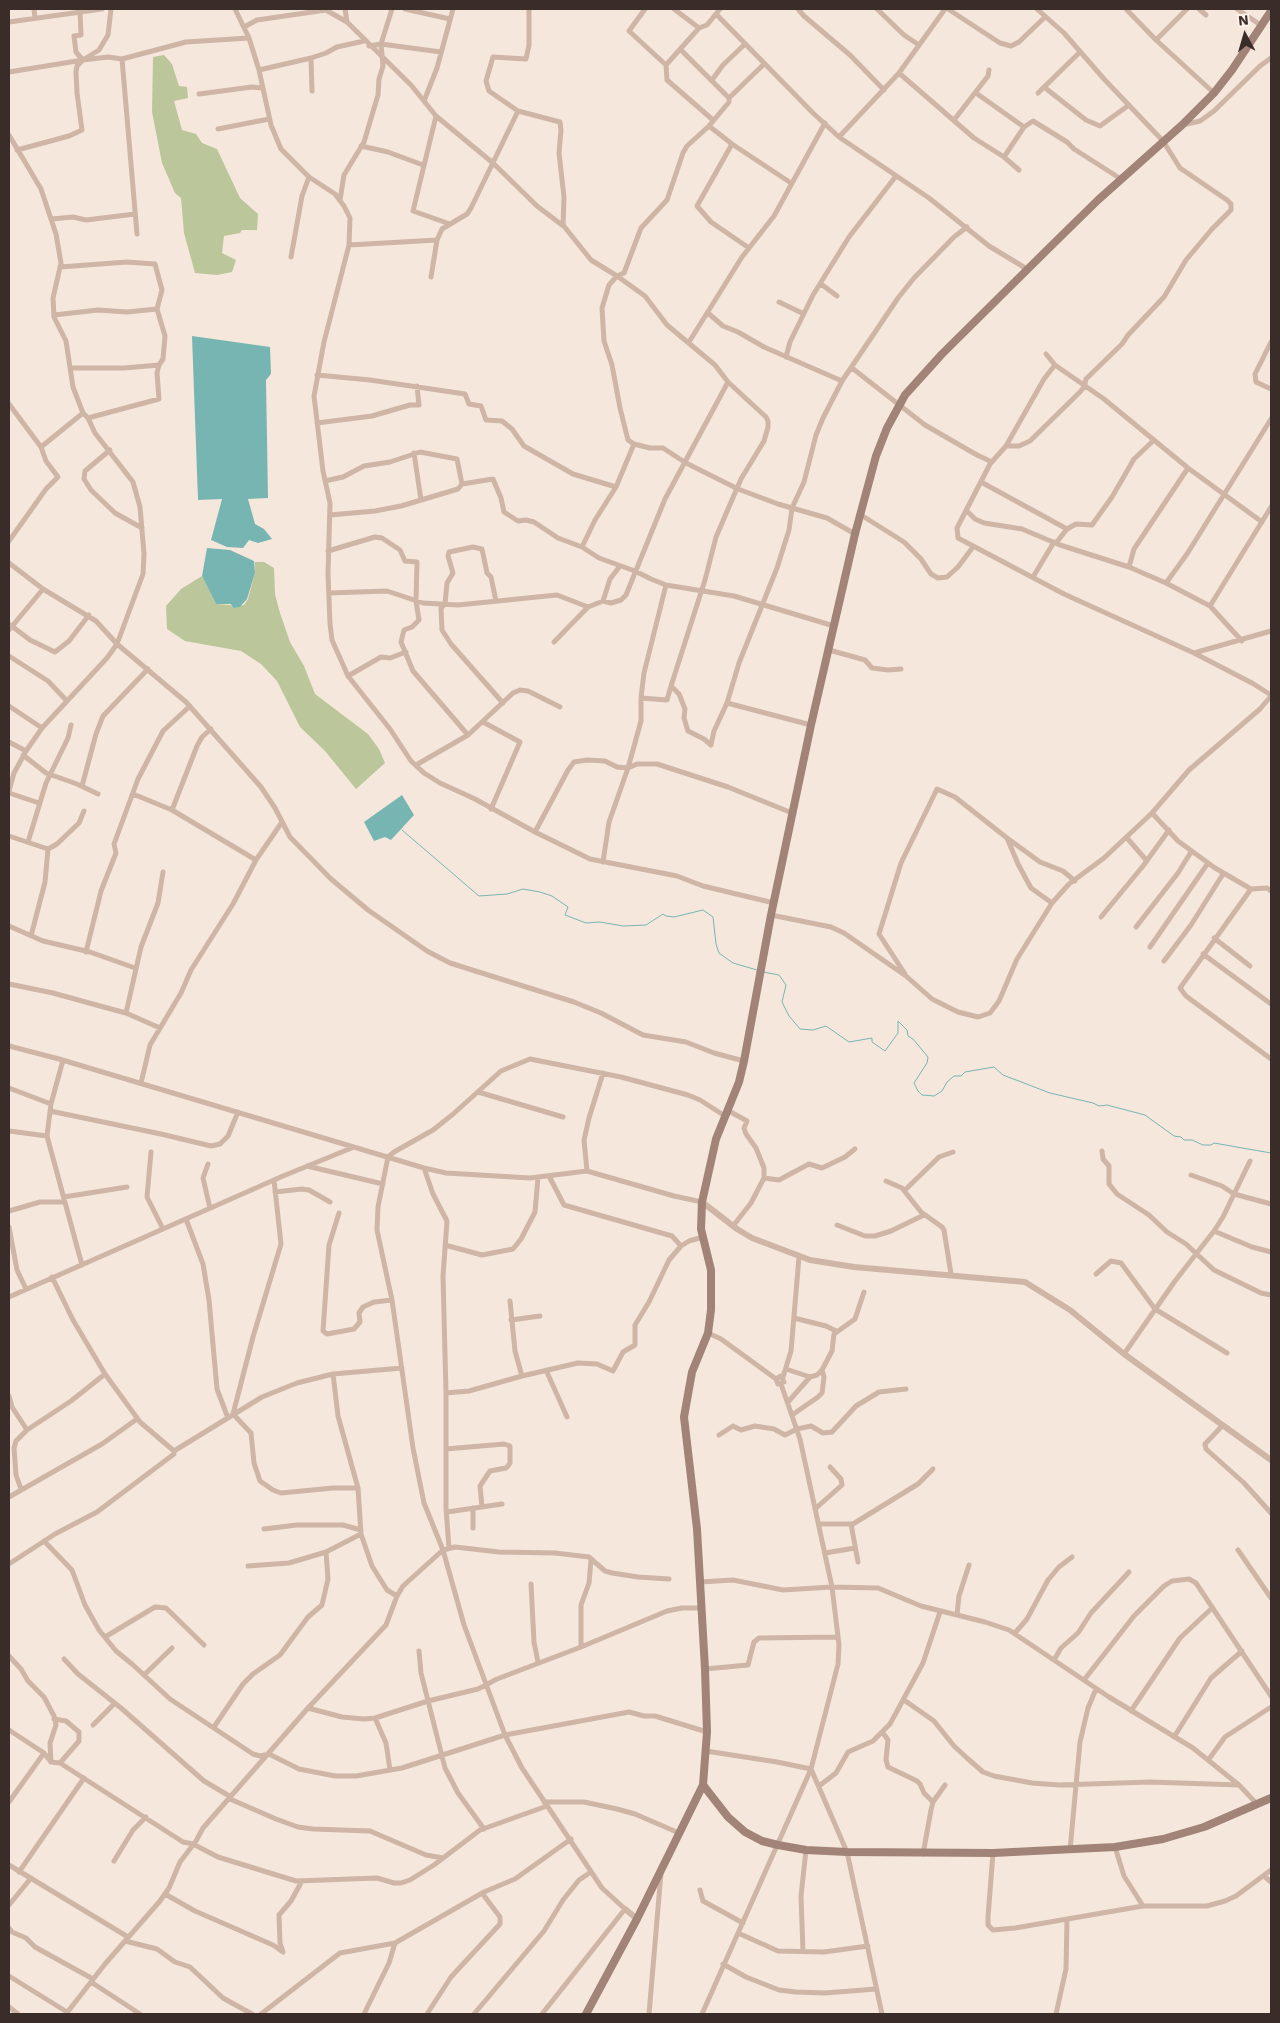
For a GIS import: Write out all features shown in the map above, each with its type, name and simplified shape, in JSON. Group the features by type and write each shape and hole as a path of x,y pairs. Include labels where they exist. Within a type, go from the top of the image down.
{"main road":[{"path":"586,2014 661,1870 703,1784 707,1732 705,1669 697,1529 684,1431 684,1417 692,1372 708,1332 712,1284 711,1270 700,1220 702,1202 716,1139 739,1082 744,1061 771,915 811,725 855,534 876,456 898,405 942,354 1027,269 1214,93 1271,11"},
{"path":"703,1784 728,1817 745,1832 778,1845 806,1850 923,1854 993,1853 1115,1847 1163,1839 1204,1827 1271,1798"}],"street":[{"path":"34,9 35,18"},
{"path":"9,22 102,9"},
{"path":"16,150 69,136 82,130 77,66 99,50 108,35 111,9"},
{"path":"235,9 249,38 259,70 269,119 281,149 309,177 328,188 340,200 350,218 349,245 324,342 314,396 325,481 330,503 328,551 330,624 332,640 348,676 416,765 440,783 475,799 573,852 603,862 677,876 703,886 774,904"},
{"path":"244,27 257,20 325,9 347,22 369,46 411,85 436,116 493,163 538,206 563,225 591,260 645,296 667,325 715,365 728,382 766,417 768,427 764,441 748,467 716,537 667,700 641,698"},
{"path":"345,9 347,22"},
{"path":"340,200 344,175 361,146 378,95 382,66 381,44 392,9"},
{"path":"405,9 450,20"},
{"path":"424,101 437,68 453,9"},
{"path":"530,9 529,45 526,59 492,57 486,82 489,91 518,111 560,122 559,153 564,197 563,225"},
{"path":"644,9 629,31 666,65 667,80 670,84 713,120"},
{"path":"674,9 699,28"},
{"path":"666,65 699,28 707,25 720,9"},
{"path":"798,9 850,55 884,90"},
{"path":"877,9 904,35 919,45"},
{"path":"839,136 899,73 947,9 1000,43 1011,46 1019,42 1045,17"},
{"path":"1006,446 1019,446 1030,441 1084,387 1086,379 1122,344 1128,335 1164,297 1186,260 1231,210 1231,204 1227,200 1180,168 1164,141 1064,33 1037,9"},
{"path":"1126,9 1156,40 1214,93"},
{"path":"1156,40 1186,9"},
{"path":"1199,9 1206,15"},
{"path":"1237,9 1262,26"},
{"path":"80,11 81,35 74,36 76,52 83,60"},
{"path":"716,14 764,64 856,150 873,158 929,198 989,246 1027,269"},
{"path":"9,72 100,57 122,59 186,42 249,38"},
{"path":"259,70 311,58 337,47 364,41"},
{"path":"369,46 381,44 441,52"},
{"path":"712,80 723,65 745,44"},
{"path":"680,49 729,98"},
{"path":"1038,93 1080,52"},
{"path":"311,58 312,91"},
{"path":"1182,125 1200,121 1214,111 1260,66 1271,58"},
{"path":"122,59 137,234"},
{"path":"764,64 729,98 729,102 709,126 691,142 683,153 667,200 641,228 624,274 617,276 609,285 602,308 603,330 628,440 634,444 650,448 664,448 686,462 738,489 827,518 855,534"},
{"path":"954,120 988,76 989,70"},
{"path":"899,73 974,138 1004,157 1019,170"},
{"path":"199,94 252,87 262,88"},
{"path":"1044,88 1086,120 1100,126 1129,105"},
{"path":"976,93 1024,127"},
{"path":"430,277 437,240 442,229 467,214 518,111"},
{"path":"436,116 413,212 450,224"},
{"path":"218,129 269,119"},
{"path":"1004,157 1024,127 1033,121 1121,179"},
{"path":"689,342 749,248 774,216 825,123"},
{"path":"709,126 732,144 791,183"},
{"path":"9,135 10,144 16,150 41,189 59,246 60,267 54,298 54,315 56,324 66,342 73,387 83,413 88,418 95,433 133,482 140,507 144,554 143,574 117,644 107,658 42,728 14,773 9,792 39,803"},
{"path":"732,144 697,206 712,222 749,248"},
{"path":"361,146 388,152 423,165"},
{"path":"786,357 802,313 849,237 896,176"},
{"path":"291,257 302,196 309,177"},
{"path":"328,188 342,185"},
{"path":"52,220 73,217 86,220 135,214"},
{"path":"671,686 679,694 685,709 684,718 688,731 704,739 711,746 714,731 727,703 739,663 786,538 792,508 804,482 816,435 842,381 914,278 954,237 967,227"},
{"path":"349,245 437,240"},
{"path":"60,267 127,262 155,264 162,290 157,309 165,336 163,359 157,373 160,400 88,418"},
{"path":"821,284 837,296"},
{"path":"779,302 802,313"},
{"path":"54,315 98,310 127,312 157,309"},
{"path":"708,313 723,326 786,357 842,381"},
{"path":"1271,342 1255,374 1256,382 1271,389"},
{"path":"1046,354 1055,365 1084,387 1104,399 1188,468 1262,522"},
{"path":"70,368 124,368 159,365"},
{"path":"771,915 831,927 844,933 906,976 932,999 958,1012 974,1017 985,1015 999,1001 1017,959 1052,903 1069,884 1075,882 1127,838 1152,813 1189,770 1260,709 1271,696 1252,683 1194,653 1064,594 961,541 957,534 957,528 966,510 992,462 1006,446 1044,379 1055,365"},
{"path":"852,368 925,425 992,462"},
{"path":"317,376 417,386 465,394 468,404 481,406 486,420 502,421 512,429 524,446 574,474 616,487"},
{"path":"554,642 588,607 603,600 611,602 624,598 665,499 728,382"},
{"path":"317,423 372,416 410,405 419,405 417,386"},
{"path":"9,404 41,447 46,461 58,477 46,489 9,541"},
{"path":"41,447 83,413"},
{"path":"1166,583 1188,554 1271,419"},
{"path":"1033,577 1055,543 1067,529 1076,524 1092,525 1094,523 1134,459 1154,440"},
{"path":"582,547 595,520 616,487 634,444"},
{"path":"110,450 85,472 84,479 91,490 115,513 142,528"},
{"path":"325,481 343,477 364,466 390,462 420,452 457,460 462,484"},
{"path":"414,453 421,500"},
{"path":"1128,567 1134,549 1188,468"},
{"path":"330,515 375,511 458,489 462,484 493,479 501,498 504,512 518,521 528,520 534,522 558,538 582,547 599,558 666,584 728,595 834,626"},
{"path":"981,482 1067,529"},
{"path":"1210,606 1271,507"},
{"path":"966,510 975,519 984,523 1022,529 1055,543 1128,567 1166,583 1210,606 1242,641"},
{"path":"861,515 904,542 921,558 931,574 938,578 947,577 973,547"},
{"path":"328,551 371,537 382,538 400,550 404,561 417,562 416,601 419,620 412,627 404,630 401,642 413,670 468,735"},
{"path":"496,601 491,576 486,573 482,549 477,547 449,552 448,556 453,573 447,582 445,604 441,608 442,630 503,703"},
{"path":"9,563 43,589 96,621 117,644 190,706 261,786 290,837 332,879 402,934 450,963 574,1002 601,1013 643,1035 686,1042 714,1053 744,1061"},
{"path":"603,600 610,579 620,566"},
{"path":"603,862 609,822 628,768 642,716 641,698 644,673 666,584"},
{"path":"43,589 9,627 55,652 69,641 89,616"},
{"path":"329,593 387,591 416,601 458,605 557,595 588,607"},
{"path":"1194,653 1242,641 1271,631"},
{"path":"828,650 865,660 872,668 901,669"},
{"path":"348,676 380,657 390,658 406,652"},
{"path":"9,656 48,681 67,702"},
{"path":"82,786 96,734 103,716 148,669"},
{"path":"416,765 468,735 513,693 520,690 560,707"},
{"path":"727,703 811,725"},
{"path":"9,706 42,728"},
{"path":"86,952 101,891 116,853 114,844 138,778 163,731 190,706"},
{"path":"483,722 520,742 491,809"},
{"path":"28,842 46,783 68,738 71,725"},
{"path":"172,810 197,746 202,737 211,729"},
{"path":"9,742 25,753 46,773 98,794"},
{"path":"534,832 574,762 588,760 605,761 617,767 628,768 637,764 657,764 728,787 792,813"},
{"path":"906,976 879,934 901,863 937,789 954,798 1040,862 1063,871 1075,882"},
{"path":"133,794 172,810 256,860"},
{"path":"9,836 48,849 57,844 79,823 84,811"},
{"path":"1152,813 1178,841 1223,874 1251,890 1268,888 1271,891"},
{"path":"141,1084 147,1053 181,993 191,970 233,904 256,860 282,822"},
{"path":"1101,916 1169,830"},
{"path":"1007,838 1031,888 1052,903"},
{"path":"1127,838 1146,861"},
{"path":"32,936 45,882 48,849"},
{"path":"1136,927 1178,873 1191,852"},
{"path":"1150,947 1208,864"},
{"path":"126,1013 141,946 157,907 163,872"},
{"path":"1164,960 1191,925 1223,874"},
{"path":"1251,890 1182,984 1181,991 1271,1059"},
{"path":"9,926 43,942 86,952 136,968"},
{"path":"1214,938 1250,966"},
{"path":"1204,954 1271,1004"},
{"path":"9,984 53,993 126,1013 160,1028"},
{"path":"9,1046 63,1060 424,1168 455,1173 538,1178 586,1171 702,1202 752,1238 810,1260 854,1267 951,1274 1025,1282 1070,1310 1124,1354 1271,1460"},
{"path":"636,1919 602,1888 522,1768 505,1735 464,1625 443,1550 424,1503 413,1448 392,1300 377,1230 378,1207 388,1157 432,1130 501,1071 530,1059 603,1073 688,1095 747,1121 744,1128 763,1163 764,1178 751,1203 733,1226"},
{"path":"63,1060 50,1104 47,1136 82,1265"},
{"path":"586,1171 584,1140 603,1073"},
{"path":"9,1088 50,1104"},
{"path":"478,1092 563,1117"},
{"path":"50,1111 211,1146 220,1144 228,1136 238,1112"},
{"path":"9,1131 47,1136"},
{"path":"9,1297 307,1165 354,1147"},
{"path":"764,1178 779,1180 809,1164 822,1168 845,1157 855,1149"},
{"path":"1102,1151 1103,1159 1109,1166 1108,1181 1111,1188 1149,1215 1214,1270 1261,1293 1271,1295"},
{"path":"151,1152 147,1197 163,1229"},
{"path":"905,1190 939,1157 953,1152"},
{"path":"1124,1354 1155,1309 1214,1231 1250,1161"},
{"path":"208,1164 203,1178 210,1208"},
{"path":"307,1165 383,1184"},
{"path":"424,1168 447,1221 443,1276 449,1548"},
{"path":"1191,1175 1222,1186 1234,1194 1271,1204"},
{"path":"549,1176 564,1205 672,1236 681,1246"},
{"path":"445,1245 482,1255 513,1249 533,1216 538,1178"},
{"path":"234,1414 252,1337 281,1244 274,1180"},
{"path":"886,1181 905,1190 924,1215 940,1223 944,1230 951,1274"},
{"path":"9,1210 40,1202 64,1200 127,1187"},
{"path":"275,1192 309,1190 330,1202"},
{"path":"339,1213 330,1245 323,1331 327,1334 354,1329 360,1322 359,1313 362,1307 374,1302 392,1300"},
{"path":"837,1225 865,1236 875,1236 891,1232 924,1215"},
{"path":"186,1219 203,1264 209,1300 217,1389 228,1418"},
{"path":"9,1227 11,1251 26,1289"},
{"path":"1214,1231 1252,1247 1271,1252"},
{"path":"446,1393 469,1391 578,1363 597,1364 611,1371 616,1369 623,1352 635,1345 635,1324 649,1302 670,1260 681,1246 689,1241 703,1237"},
{"path":"781,1384 784,1380 782,1377 791,1350 799,1257"},
{"path":"1096,1274 1111,1261 1121,1263 1155,1309 1227,1353"},
{"path":"52,1277 72,1320 105,1374 138,1419 174,1451"},
{"path":"788,1402 810,1377 817,1375 822,1370 832,1351 836,1331 855,1320 864,1292"},
{"path":"510,1300 516,1351 522,1376"},
{"path":"512,1320 540,1316"},
{"path":"794,1318 826,1326 836,1331"},
{"path":"702,2014 811,1769 838,1664 838,1637 832,1587 797,1429 781,1384 778,1384 776,1379 721,1339 708,1332"},
{"path":"9,1564 44,1541 97,1512 174,1454 174,1451 262,1397 333,1374 402,1368"},
{"path":"786,1369 810,1377"},
{"path":"546,1370 567,1416"},
{"path":"792,1415 822,1393 824,1380 822,1370"},
{"path":"21,1489 16,1478 14,1448 16,1441 27,1430 55,1413 105,1374"},
{"path":"333,1374 336,1406 358,1488 361,1532 372,1566 387,1590 397,1596"},
{"path":"776,1379 779,1376 782,1377"},
{"path":"719,1435 733,1426 741,1430 755,1426 774,1429 785,1435 797,1429 811,1426 822,1433 832,1432 856,1406 865,1400 882,1391 906,1389"},
{"path":"9,1396 12,1406 27,1430"},
{"path":"234,1414 252,1434 254,1463 260,1481 273,1490 281,1493 333,1488 358,1488"},
{"path":"9,1497 102,1444 138,1419"},
{"path":"1222,1425 1205,1444 1206,1449 1244,1484 1271,1513"},
{"path":"446,1449 504,1444 510,1446 510,1464 490,1471 480,1486 482,1507"},
{"path":"815,1509 842,1485 841,1479 830,1467"},
{"path":"819,1524 851,1524 918,1484 933,1469"},
{"path":"447,1512 502,1504"},
{"path":"473,1508 473,1528"},
{"path":"851,1524 858,1562"},
{"path":"264,1529 297,1525 343,1525 361,1532"},
{"path":"248,1566 255,1564 282,1564 326,1552 361,1532"},
{"path":"44,1541 72,1570 85,1605 116,1651 170,1699 253,1754 260,1756 269,1754 299,1768 335,1776 356,1776 390,1770 442,1756 505,1735 632,1711 644,1716 655,1716 707,1732"},
{"path":"10,1979 67,2013 165,1894 180,1862 202,1828 308,1708 386,1625 397,1596 403,1586 443,1550 449,1548 555,1553 589,1557 606,1571 612,1573 670,1579"},
{"path":"825,1553 855,1548"},
{"path":"1238,1550 1271,1598"},
{"path":"214,1727 243,1684 280,1655 308,1617 322,1605 328,1579 326,1552"},
{"path":"1015,1633 1027,1618 1048,1580 1072,1556"},
{"path":"581,1647 581,1605 589,1583 591,1560"},
{"path":"957,1615 958,1601 969,1565"},
{"path":"1054,1660 1061,1648 1078,1633 1091,1613 1129,1572"},
{"path":"1084,1680 1134,1616 1168,1583 1189,1579 1242,1652 1271,1696"},
{"path":"700,1582 733,1580 783,1590 832,1587 878,1588 921,1606 985,1622 1015,1633 1096,1689 1209,1759 1239,1785 1257,1804"},
{"path":"531,1584 534,1642 538,1662"},
{"path":"105,1637 155,1607 166,1608 204,1646"},
{"path":"308,1708 342,1717 375,1718 428,1701 478,1689 497,1678 581,1647 667,1611 682,1608 701,1608"},
{"path":"1131,1711 1180,1638 1211,1609"},
{"path":"819,1786 836,1773 848,1752 873,1741 883,1733 904,1700 930,1648 940,1612"},
{"path":"705,1669 748,1665 754,1642 759,1638 838,1637"},
{"path":"144,1675 172,1648"},
{"path":"419,1652 421,1673 445,1768 458,1793 484,1829"},
{"path":"1174,1737 1211,1678 1242,1652"},
{"path":"9,1656 21,1669 28,1681 44,1697 54,1716 56,1724 50,1743 51,1762"},
{"path":"64,1659 78,1674 172,1751 204,1781 230,1798 298,1827 370,1831 426,1855 443,1858"},
{"path":"1070,1850 1084,1720 1096,1689"},
{"path":"904,1700 931,1718 954,1746 987,1774 1032,1783 1150,1782 1239,1785"},
{"path":"93,1725 114,1704"},
{"path":"1209,1759 1226,1737 1271,1707"},
{"path":"375,1718 386,1743 390,1770"},
{"path":"54,1719 66,1721 79,1732 80,1741 60,1763"},
{"path":"9,1730 44,1753 51,1762 60,1763 183,1842 193,1844 218,1857 284,1879 302,1881 377,1878 401,1883 410,1880 484,1829 545,1804 584,1802 617,1809 679,1833"},
{"path":"883,1733 888,1740 886,1760 888,1767 917,1781 924,1793 933,1802"},
{"path":"706,1751 811,1769"},
{"path":"9,1802 44,1753"},
{"path":"811,1769 846,1852 882,2014"},
{"path":"19,1872 84,1778"},
{"path":"923,1854 933,1802 945,1785"},
{"path":"114,1861 133,1830 146,1817"},
{"path":"262,2014 340,1953 395,1943 482,1893 516,1879 571,1839"},
{"path":"1115,1847 1124,1876 1143,1906"},
{"path":"803,1952 801,1896 806,1850"},
{"path":"993,1853 988,1917 990,1928 993,1930 1067,1920 1143,1906 1207,1906 1225,1902 1236,1896 1271,1870"},
{"path":"9,1865 126,1939 157,1949 171,1960 190,1967 223,1998 252,2014"},
{"path":"649,2014 661,1870"},
{"path":"474,2014 544,1931 579,1880 591,1872"},
{"path":"1264,1876 1271,1882"},
{"path":"9,1905 31,1878"},
{"path":"165,1894 195,1911 274,1945 283,1952 280,1943 280,1915 291,1901 302,1881"},
{"path":"700,1890 703,1901 743,1923"},
{"path":"427,2014 451,1977 500,1924 500,1917 482,1893"},
{"path":"542,2014 625,1909"},
{"path":"1056,2014 1066,1969 1067,1920"},
{"path":"9,1928 12,1932 26,1938 35,1947 92,1981 140,2014"},
{"path":"738,1933 773,1949 803,1952 824,1952 868,1946"},
{"path":"364,2014 389,1963 395,1943"},
{"path":"723,1964 746,1978 779,1990 825,1993 876,1989"},
{"path":"9,2007 18,2014"}],"green space":[{"path":"164,55 172,64 179,86 187,87 188,98 174,101 182,130 196,134 202,143 217,149 240,198 258,214 257,230 242,230 240,233 224,236 222,253 236,260 232,272 217,275 195,273 184,233 181,198 175,193 162,163 152,112 153,57"},
{"path":"255,562 264,562 274,568 275,594 280,613 290,642 304,666 315,694 368,734 379,749 385,763 356,789 325,751 300,727 277,681 261,664 241,651 185,641 167,629 166,606 181,589 202,576 216,604 231,605 233,608 244,605 248,599 255,573"}],"water":[{"path":"192,336 270,347 271,374 266,380 268,498 248,499 255,524 264,529 272,539 258,543 249,540 243,548 227,547 211,540 222,499 198,500"},
{"path":"207,548 230,550 254,561 255,573 247,599 240,607 233,608 231,604 216,604 202,576"},
{"path":"402,795 414,815 391,840 385,837 374,841 364,822"}],"waterway":[{"path":"402,830 479,896 507,894 523,889 540,892 552,896 568,907 565,915 586,923 600,922 623,926 646,925 663,914 674,917 703,910 713,917 719,953 733,963 757,970"},
{"path":"763,972 779,975 786,985 782,1002 789,1016 800,1029 813,1030 826,1026 849,1042 872,1038 872,1042 885,1051 898,1033 898,1021 907,1030 908,1036 913,1039 928,1057 927,1063 914,1083 922,1095 934,1096 942,1091 947,1082 954,1076 961,1076 965,1072 994,1067 1003,1075 1050,1093 1099,1106 1107,1105 1145,1115 1174,1136 1181,1137 1184,1140 1192,1140 1203,1145 1214,1143 1271,1153"}]}
